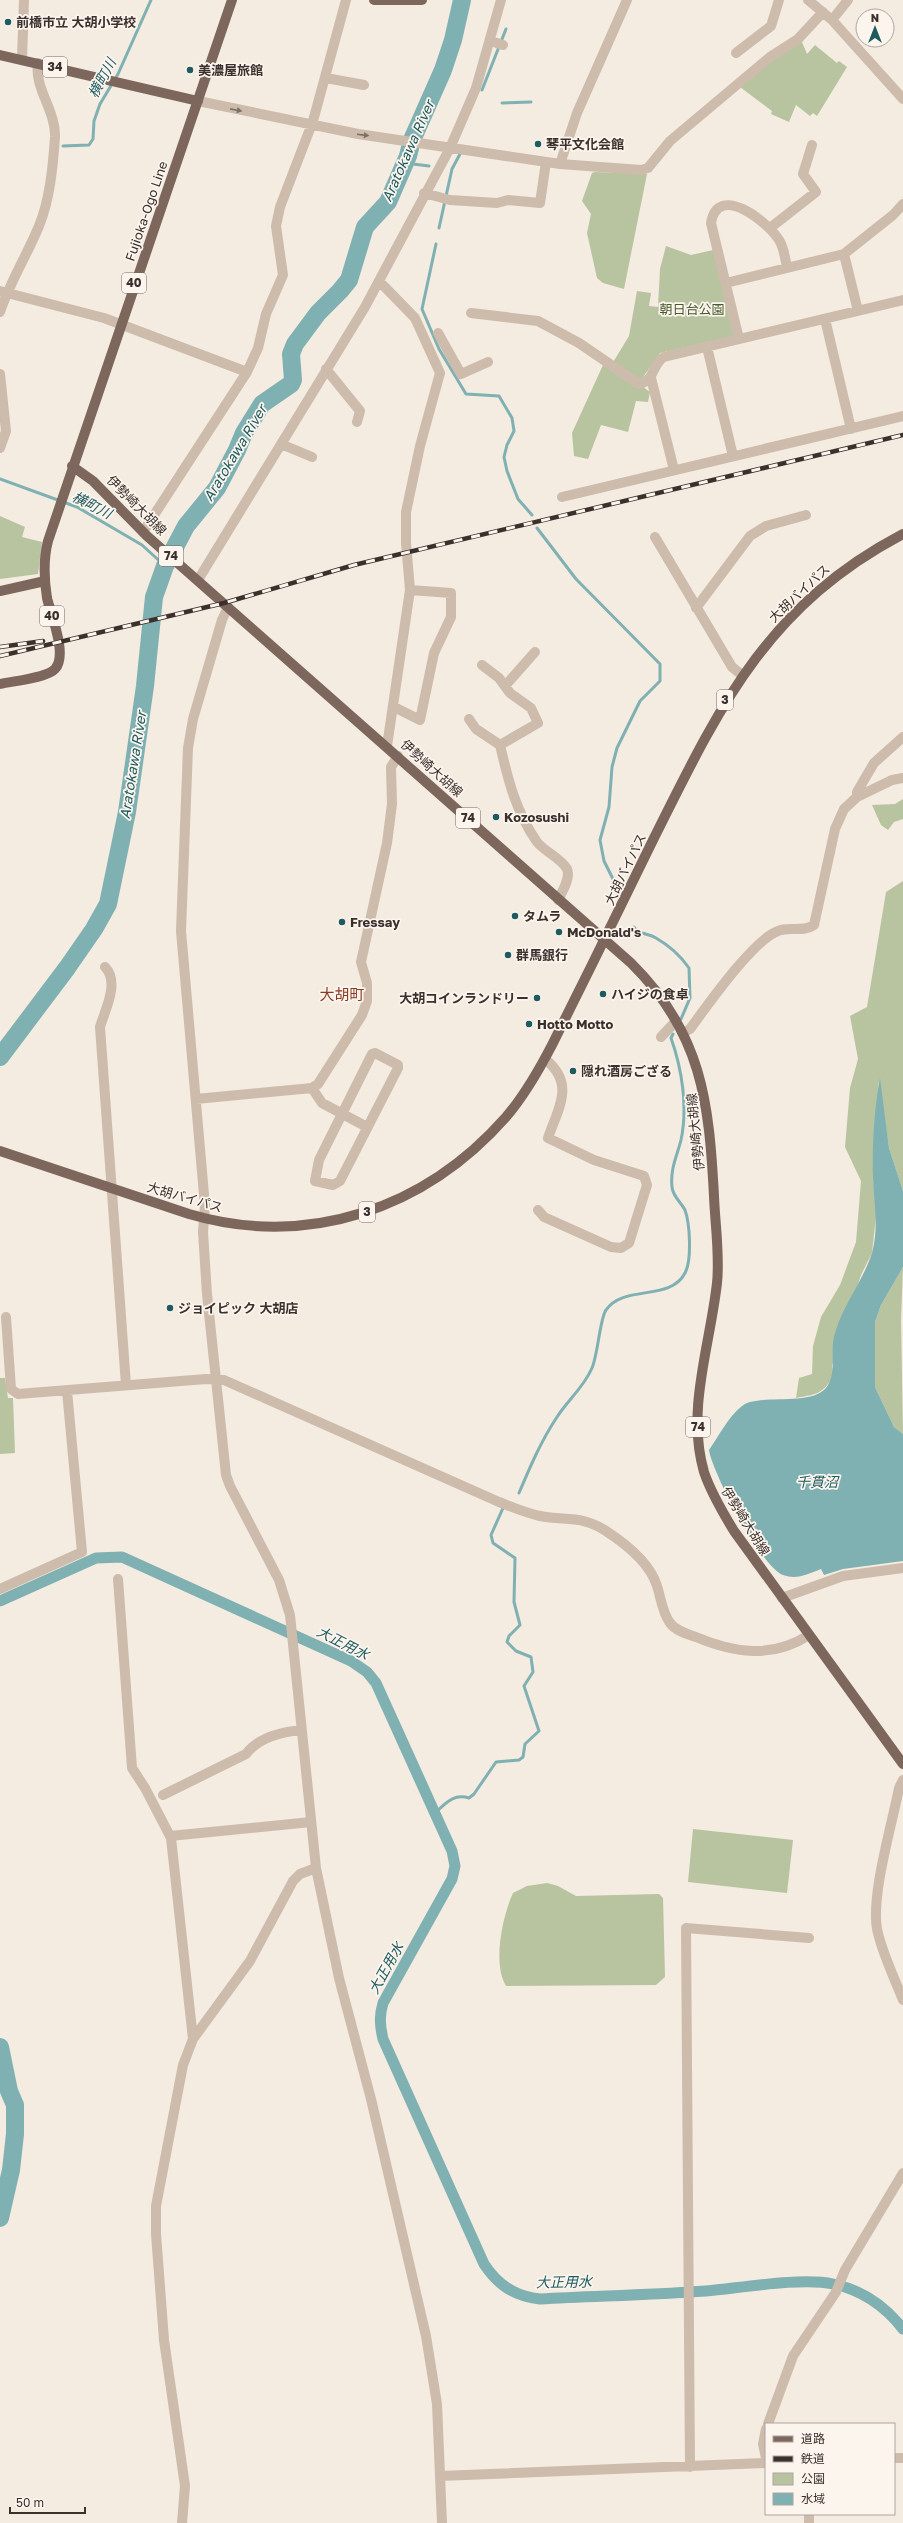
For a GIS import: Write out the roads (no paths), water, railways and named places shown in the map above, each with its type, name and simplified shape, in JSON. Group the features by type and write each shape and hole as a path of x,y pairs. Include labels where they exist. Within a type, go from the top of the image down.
{"main road":[{"name":"Fujioka-Ogo Line","path":"72,466 232,0"},
{"path":"374,0 422,0"},
{"name":"34","path":"0,55 198,100"},
{"name":"40","path":"0,684 44,675 56,669 59,663 60,650 45,581 45,555 72,466"},
{"name":"伊勢崎大胡線","path":"72,466 93,481 145,534 197,578 558,900 605,940 645,978 676,1021 696,1064 706,1100 710,1137 717,1252 716,1290 698,1411 700,1455 709,1485 723,1512 782,1598 903,1764"},
{"name":"大胡バイパス","path":"3,1152 204,1218 259,1226 309,1224 361,1214 408,1195 441,1176 485,1140 514,1108 545,1059 702,742 742,675 766,643 816,592 864,556 903,534"},
{"path":"0,591 45,581"}],"street":[{"path":"22,59 24,0"},
{"path":"145,534 247,372 258,348 266,314 283,276 283,266 276,233 277,217 312,124 326,78 346,0"},
{"path":"197,578 281,444 379,281 448,147 498,44 501,0"},
{"path":"560,164 577,113 627,0"},
{"path":"736,53 771,26 779,0"},
{"path":"808,0 832,20 903,98"},
{"path":"832,20 848,0"},
{"path":"198,100 383,138 560,164 645,170 676,137 770,57 798,39 823,12"},
{"path":"0,312 3,292 39,227 49,189 55,134 52,116 37,75 38,63"},
{"path":"326,78 364,85"},
{"path":"770,228 816,192 803,174 812,145"},
{"path":"424,193 445,200 497,203 508,200 540,203 546,162"},
{"path":"739,339 711,223 714,214 722,205 730,204 762,221 770,228 780,242 787,267"},
{"path":"726,283 844,254 901,211"},
{"path":"844,254 858,311"},
{"path":"379,281 437,342 461,374 488,362"},
{"path":"3,292 120,323 247,372"},
{"path":"471,313 538,321 579,343 634,383 642,383 651,378 660,359 664,356 903,300"},
{"path":"825,319 851,429"},
{"path":"387,746 394,707 410,590 406,543 406,512 427,420 440,376 437,342"},
{"path":"707,347 733,456"},
{"path":"326,369 360,411 357,422"},
{"path":"0,374 6,431 0,448"},
{"path":"651,378 674,470"},
{"path":"562,497 903,416"},
{"path":"281,444 312,457"},
{"path":"696,608 750,536 766,526 806,515"},
{"path":"655,538 732,667 742,675"},
{"path":"394,707 420,720 434,653 451,616 451,593 410,590"},
{"path":"228,607 222,620 193,719 188,748 181,931 205,1206 205,1263 216,1379 230,1486 279,1580 292,1626 301,1730 316,1868 339,1978 371,2099 426,2336 437,2404 442,2523"},
{"path":"505,686 535,652"},
{"path":"482,665 517,699 531,708 538,723 500,745"},
{"path":"468,719 476,729 500,745 510,791 526,822 542,847 566,868 569,874 558,900"},
{"path":"857,798 857,792 874,763 903,738"},
{"path":"196,1099 312,1088 318,1084 362,1015 367,1001 367,983 361,962 387,843 392,804 391,768 398,756"},
{"path":"683,1034 690,1029 731,974 763,942 778,931 801,930 814,925 835,829 844,809 857,798 892,780 903,778"},
{"path":"105,967 110,974 111,989 100,1027 126,1385"},
{"path":"661,1038 664,1032 676,1021"},
{"path":"375,1053 398,1065 367,1127 338,1184 333,1185 315,1181 319,1160 372,1054 375,1053"},
{"path":"538,1210 544,1217 611,1247 621,1248 629,1243 647,1185 644,1176 594,1160 548,1138 564,1093 555,1069 545,1059"},
{"path":"312,1088 322,1103 367,1127"},
{"path":"6,1317 11,1389 18,1394 216,1379 230,1382 499,1502 539,1516 581,1519 605,1530 631,1550 647,1567 657,1584 664,1611 676,1629 710,1643 752,1652 781,1648 809,1635"},
{"path":"0,1589 82,1552 67,1391"},
{"path":"782,1598 843,1576 903,1568"},
{"path":"118,1578 132,1768 145,1788 170,1836 193,2039"},
{"path":"162,1795 246,1754 253,1744 288,1731 301,1730"},
{"path":"903,1780 899,1788 875,1905 877,1929 882,1947 903,2000"},
{"path":"170,1836 311,1822"},
{"path":"182,2523 185,2486 164,2340 156,2234 156,2206 183,2065 193,2039 250,1961 293,1881 300,1874 316,1868"},
{"path":"690,2467 686,1928 808,1938"},
{"path":"768,2423 793,2356 836,2292 842,2275 903,2172"},
{"path":"765,2436 765,2451"},
{"path":"440,2476 765,2463"}],"water":[{"name":"千貫沼","path":"880,1078 889,1148 903,1191 903,1267 881,1305 875,1322 875,1387 894,1427 903,1434 903,1561 843,1569 824,1575 821,1569 802,1576 793,1577 783,1575 774,1569 751,1538 728,1497 712,1461 709,1450 737,1410 749,1402 808,1397 818,1394 826,1388 830,1382 833,1369 833,1340 835,1333 843,1313 864,1273 874,1244 876,1225 873,1178 873,1140 876,1102"}],"waterway":[{"name":"横町川","path":"63,146 89,145 93,139 94,121 100,104 118,74 151,0"},
{"name":"Aratokawa River","path":"0,1057 67,968 94,929 108,904 127,812 145,686 154,597 165,566 186,526 217,488 237,450 244,433 262,404 291,384 293,380 291,354 295,344 318,313 349,280 365,227 388,202 408,156 412,140 443,70 453,40 462,0"},
{"path":"482,90 506,29"},
{"path":"502,103 531,102"},
{"path":"439,228 452,169 460,154"},
{"path":"405,163 429,166"},
{"path":"436,244 422,309 439,349 466,394 499,396 512,418 514,431 507,445 504,457 507,471 518,499 532,515"},
{"name":"横町川","path":"0,479 77,507 142,545 165,566"},
{"path":"537,528 576,579 660,664 660,681 640,701 617,748 612,767 609,807 600,840 604,861 614,881"},
{"path":"634,927 641,933 653,936 666,944 689,968 690,998 681,1019"},
{"path":"519,1493 536,1454 551,1426 589,1375 594,1362 602,1320 606,1310 614,1302 624,1297 658,1291 669,1287 678,1282 685,1273 689,1260 690,1242 687,1216 685,1210 674,1194 672,1187 673,1168 681,1140 684,1114 683,1088 678,1062 671,1038 673,1034"},
{"path":"434,1814 450,1800 458,1797 469,1798 474,1794 496,1762 519,1760 523,1757 525,1744 539,1731 524,1686 533,1672 531,1657 516,1651 507,1642 509,1636 520,1625 514,1602 515,1558 493,1543 491,1535 503,1508"},
{"name":"大正用水","path":"0,1601 96,1558 122,1557 351,1661 367,1672 376,1683 452,1851 455,1866 452,1879 383,2003 380,2017 383,2039 484,2264 501,2284 522,2295 540,2299 706,2291 788,2282 820,2282 854,2290 872,2300 889,2313 903,2329"},
{"name":"Aratokawa River","path":"0,2047 9,2091 15,2105 15,2134 11,2170 0,2218"}],"railway":[{"path":"0,656 224,603 354,565 903,435"},
{"path":"0,647 43,641"}],"place":[{"name":"前橋市立 大胡小学校","path":"8,22"},
{"name":"美濃屋旅館","path":"190,70"},
{"name":"琴平文化会館","path":"538,144"},
{"name":"Kozosushi","path":"496,817"},
{"name":"タムラ","path":"515,916"},
{"name":"Fressay","path":"342,922"},
{"name":"McDonald's","path":"559,932"},
{"name":"群馬銀行","path":"508,955"},
{"name":"ハイジの食卓","path":"603,994"},
{"name":"大胡コインランドリー","path":"537,998"},
{"name":"Hotto Motto","path":"529,1024"},
{"name":"隠れ酒房ござる","path":"573,1071"},
{"name":"ジョイピック 大胡店","path":"170,1308"}],"district":[{"name":"大胡町","path":"342,995"}],"park label":[{"name":"朝日台公園","path":"692,309"}]}
